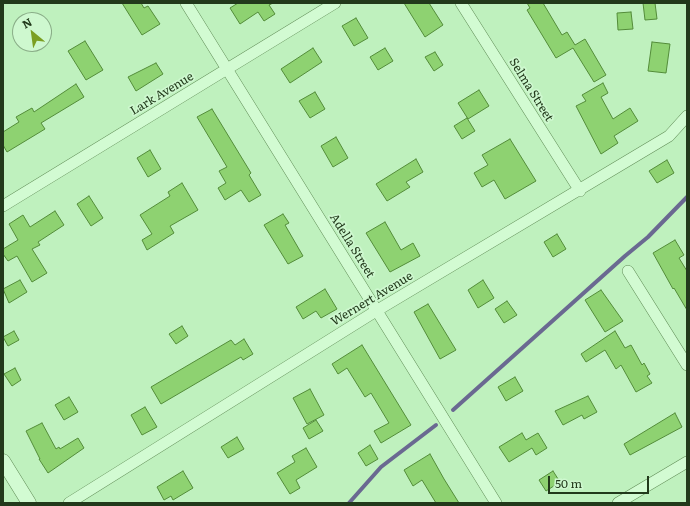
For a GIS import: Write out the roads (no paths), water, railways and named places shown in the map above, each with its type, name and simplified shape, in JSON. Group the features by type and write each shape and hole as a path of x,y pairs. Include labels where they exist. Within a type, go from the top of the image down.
{"street":[{"name":"Adella Street","path":"186,3 496,503"},
{"name":"Lark Avenue","path":"3,206 334,3"},
{"name":"Selma Street","path":"461,3 580,191"},
{"name":"Wernert Avenue","path":"69,503 376,311 580,191 669,136 679,127 687,116"},
{"path":"628,271 687,365"},
{"path":"3,461 29,503"},
{"path":"618,503 687,462"}],"waterway":[{"path":"453,410 648,237 687,197"},
{"path":"349,503 381,467 436,425"}]}
